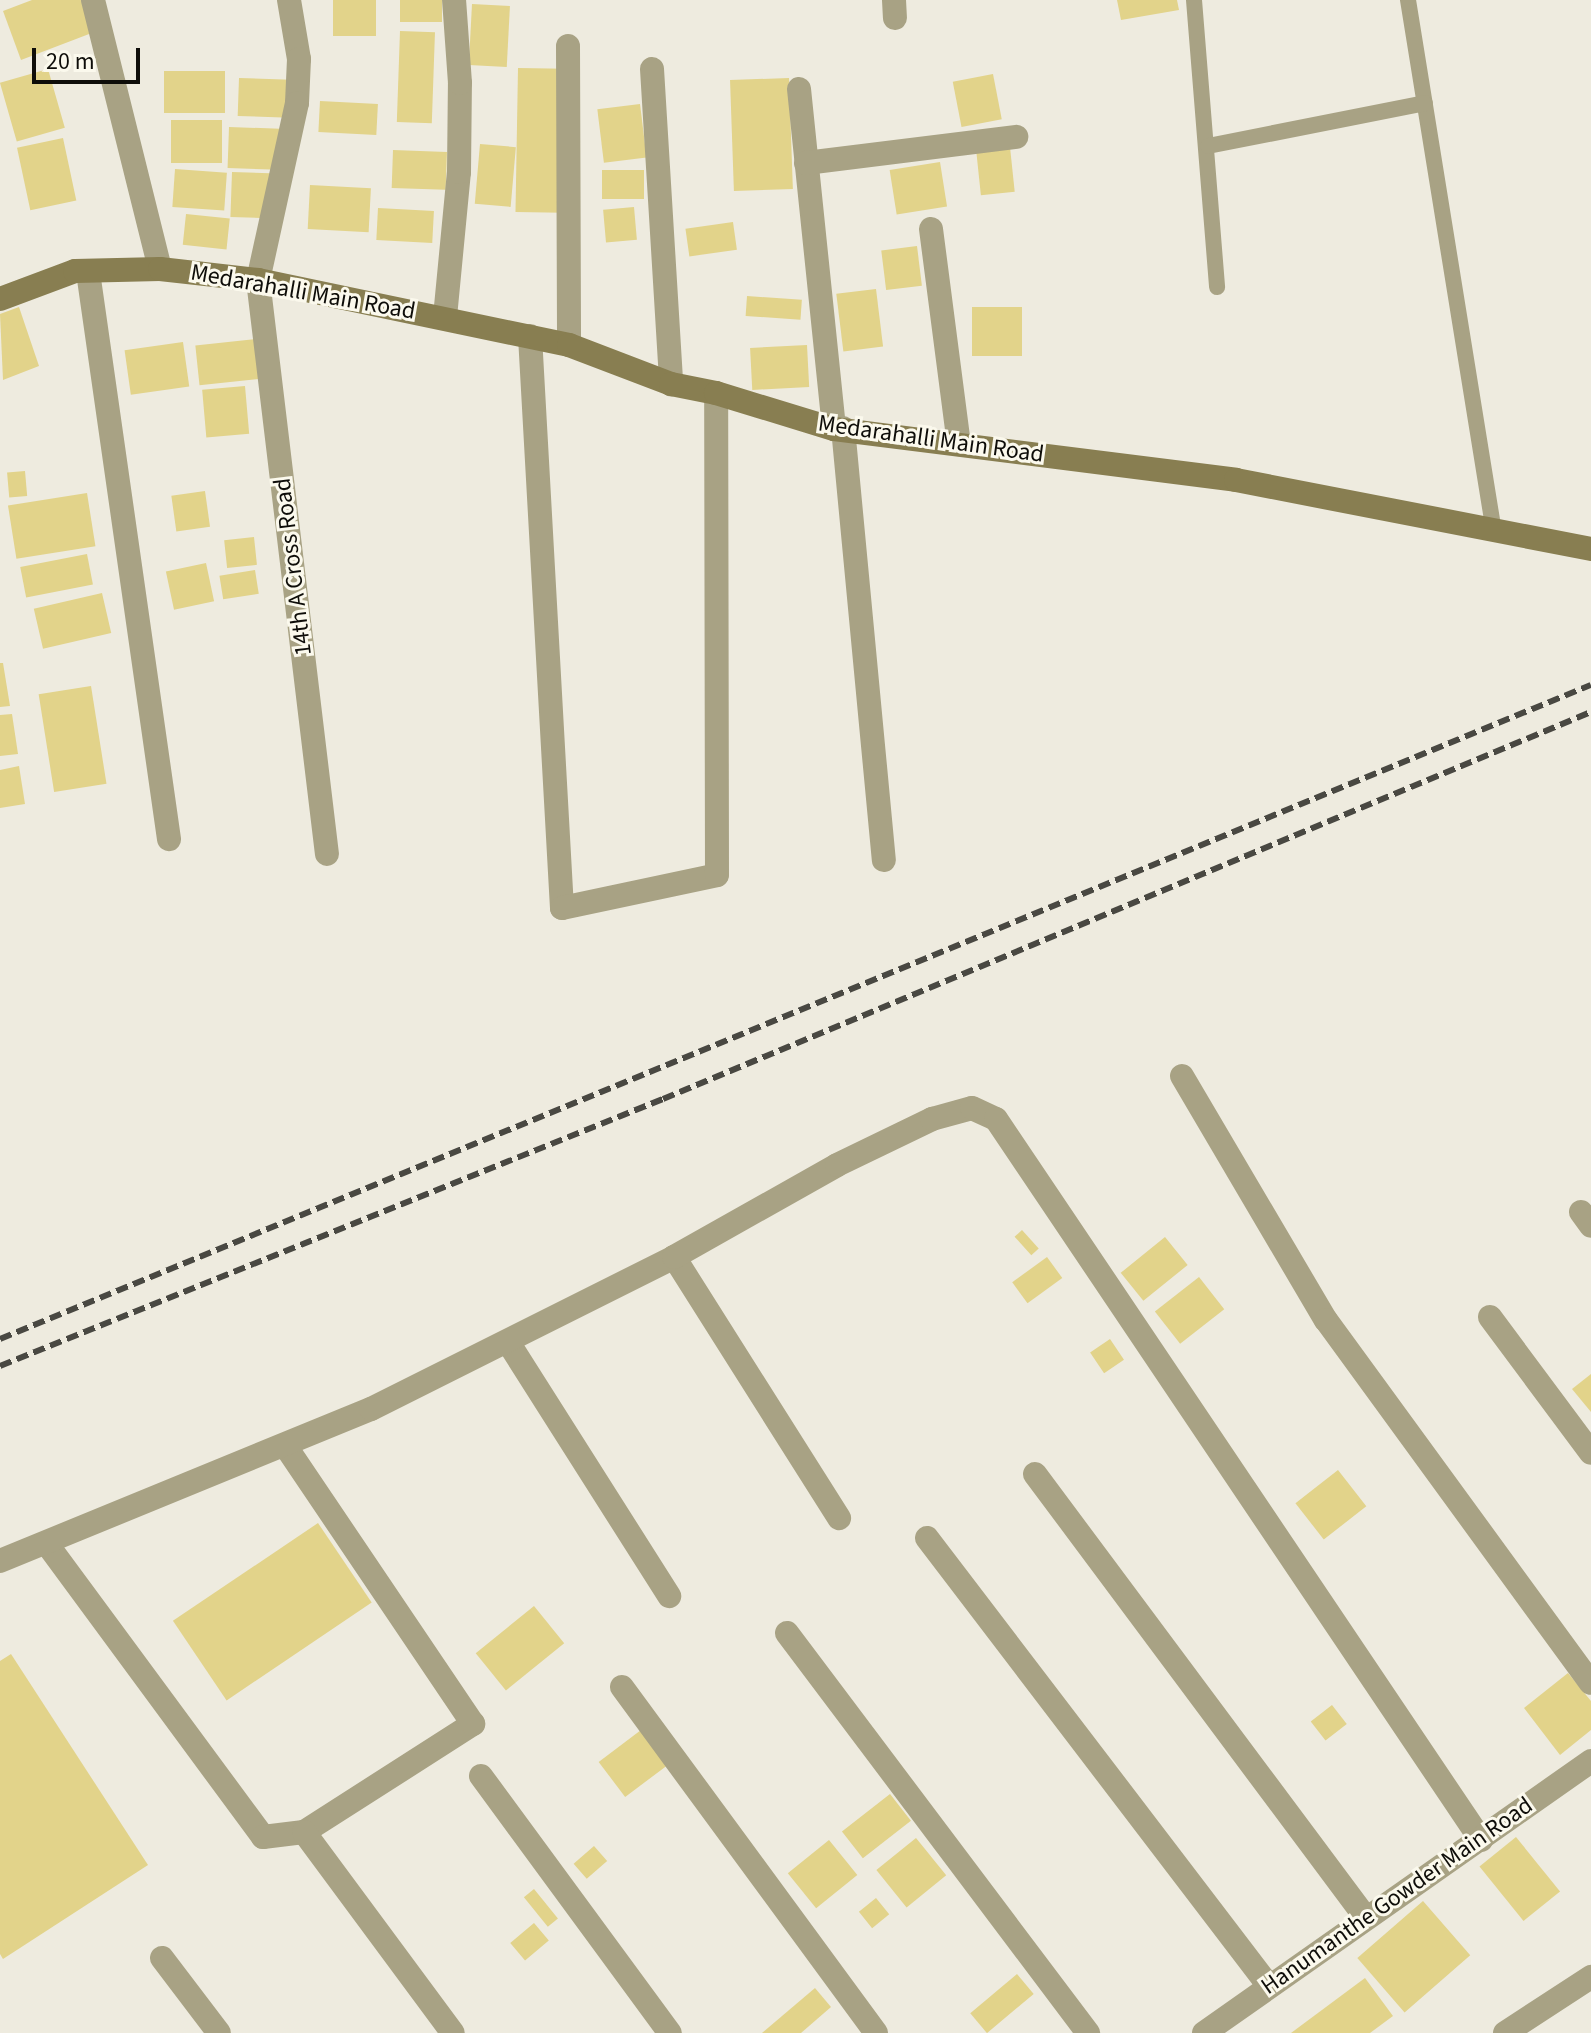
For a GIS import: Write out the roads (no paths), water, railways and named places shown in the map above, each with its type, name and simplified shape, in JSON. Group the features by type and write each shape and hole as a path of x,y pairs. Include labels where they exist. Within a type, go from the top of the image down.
{"street":[{"path":"93,0 160,269"},
{"name":"14th A Cross Road","path":"289,0 299,59 297,103 258,280 327,854"},
{"path":"445,317 459,172 460,83 454,0"},
{"path":"568,46 569,345"},
{"path":"652,69 671,384"},
{"path":"799,89 884,860"},
{"path":"806,163 1016,137"},
{"path":"931,229 959,444"},
{"name":"Medarahalli Main Road","path":"0,299 75,271 160,269 258,280 569,345 671,384 716,393 838,428 1236,480 1591,549"},
{"path":"88,272 169,839"},
{"path":"530,336 562,908 717,875 716,393"},
{"path":"1182,1076 1326,1320 1591,1683"},
{"path":"0,1561 371,1409 674,1257 837,1165 932,1119 972,1108 996,1119 1481,1840"},
{"path":"674,1257 839,1518"},
{"path":"1490,1317 1591,1453"},
{"path":"508,1342 669,1596"},
{"path":"47,1544 263,1837 304,1832 473,1724 285,1445"},
{"path":"1035,1474 1366,1918"},
{"path":"927,1538 1268,1985"},
{"path":"787,1633 1088,2033"},
{"path":"622,1687 876,2033"},
{"name":"Hanumanthe Gowder Main Road","path":"1204,2033 1268,1985 1591,1761"},
{"path":"481,1776 670,2033"},
{"path":"304,1832 453,2033"},
{"path":"162,1958 219,2033"},
{"path":"1505,2033 1591,1977"}],"lane":[{"path":"1194,0 1217,287"},
{"path":"1408,0 1494,532"},
{"path":"1208,146 1425,103"}],"railway":[{"path":"0,1339 1591,685"},
{"path":"0,1366 663,1099 1591,712"}]}
